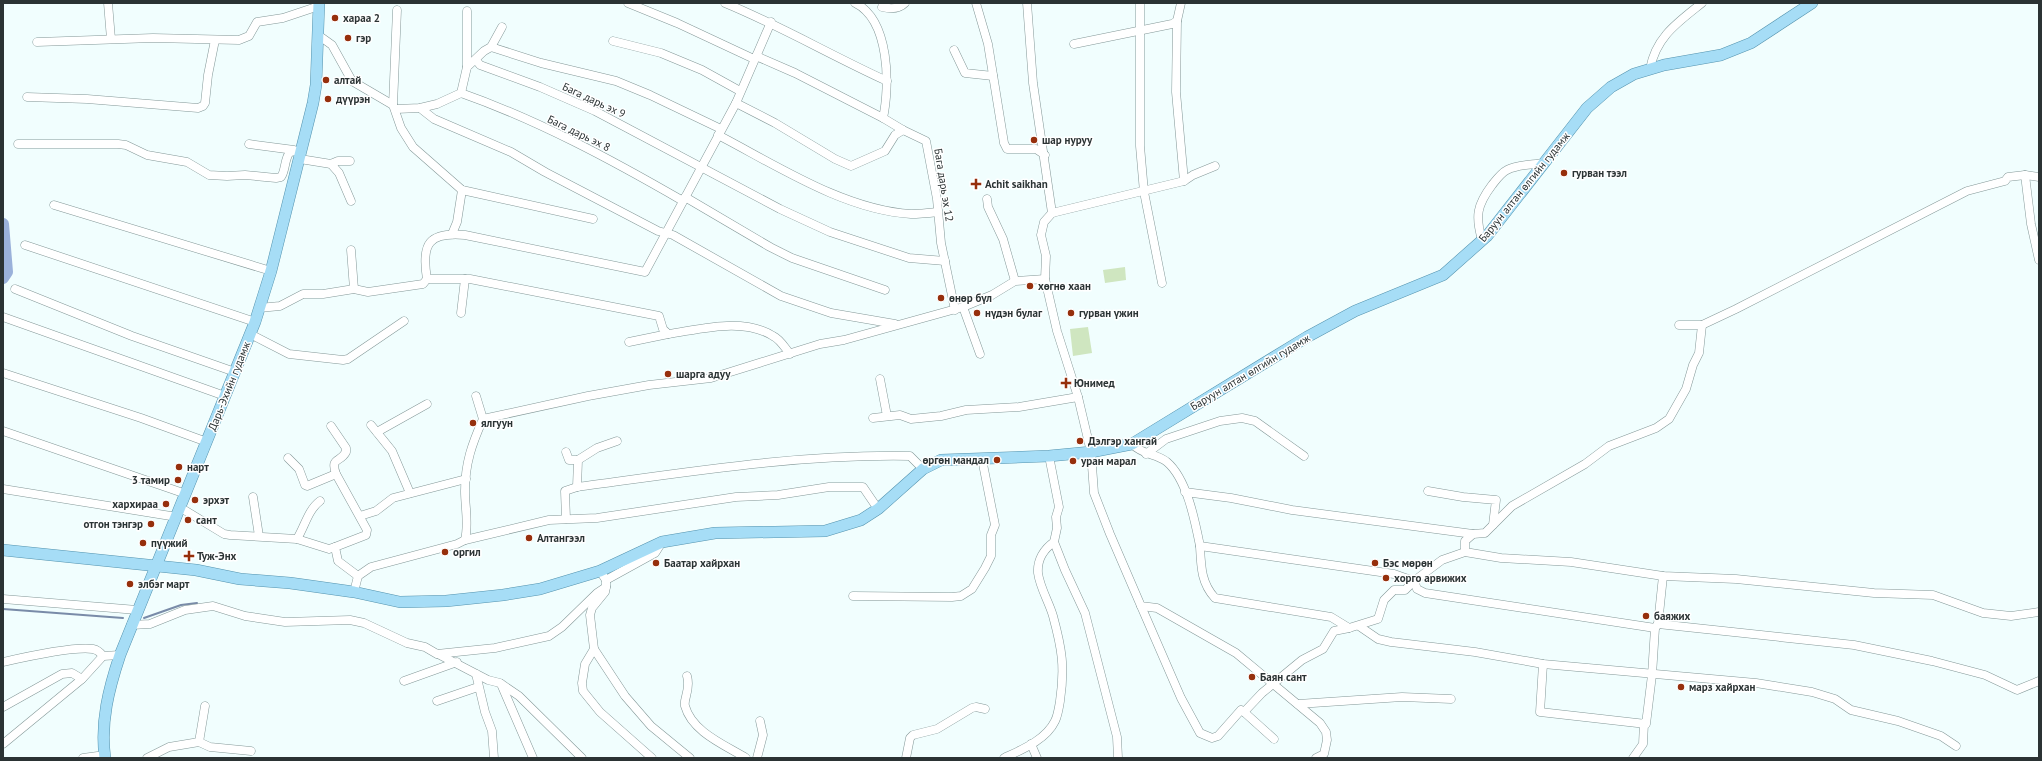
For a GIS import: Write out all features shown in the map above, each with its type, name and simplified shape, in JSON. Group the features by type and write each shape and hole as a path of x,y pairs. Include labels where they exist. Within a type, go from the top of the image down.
{"main road":[{"name":"Баруун алтан өлгийн гудамж","path":"1132,444 1306,337 1355,311 1443,275 1482,240 1587,108 1611,87 1634,74 1650,69 1727,53 1752,43 1798,7 1812,3"},
{"name":"Дарь-Эхийн гудамж","path":"105,756 106,708 110,686 120,655 131,624 179,512 255,322 272,271 316,85 319,5"},
{"path":"3,550 196,570 240,579 290,583 354,592 400,602 446,601 503,595 604,579 662,542 715,533 826,532 860,520 878,510 923,469 941,460 1048,456 1091,452 1132,444"}],"street":[{"path":"108,3 111,39"},
{"name":"Бага дарь эх 12","path":"628,3 677,22 755,58 883,118 926,141 938,212 941,243 945,260 959,309 980,354"},
{"path":"725,3 770,22 848,63 887,81"},
{"path":"855,3 874,20 884,51 888,88 883,118"},
{"path":"874,20 882,5 888,9 902,6 905,3"},
{"path":"976,3 984,27 1004,143 1007,150 1036,149 1044,155"},
{"path":"1028,3 1033,83 1052,213"},
{"path":"1140,3 1140,146 1144,192 1162,283"},
{"path":"1181,3 1176,22 1176,92 1184,181"},
{"path":"1650,69 1652,55 1660,41 1702,3"},
{"path":"37,42 153,38 215,40 245,39 252,33 257,22 283,18 319,5"},
{"path":"397,10 395,107 401,128 413,147 462,190 593,219"},
{"path":"318,35 332,45 352,81 395,107 420,108 437,104 461,93 467,67 467,11"},
{"path":"259,308 280,306 303,294 323,294 354,289 368,292 423,284 427,279 425,258 426,250 430,242 443,234 452,234 645,272 736,103 770,22"},
{"path":"1074,44 1176,22"},
{"path":"467,67 484,51 492,46 502,28"},
{"path":"27,97 87,99 198,108 203,106 205,103 208,75 215,40"},
{"path":"613,41 661,53 702,70 740,91"},
{"path":"492,46 541,63 616,81 650,95 836,195 894,212 912,214 938,212"},
{"path":"954,50 966,73 993,76"},
{"name":"Бага дарь эх 9","path":"476,60 480,65 540,87 595,111 700,168 780,209 830,232 909,258 945,260"},
{"name":"Бага дарь эх 8","path":"461,93 490,103 554,132 684,199 792,258 885,290"},
{"path":"736,103 775,123 834,159 851,166 885,151 895,135 903,130"},
{"path":"420,108 434,119 511,152 545,172 658,231 673,235 781,296 831,312 897,325"},
{"path":"18,144 126,145 147,155 187,162 209,175 245,175 276,178 281,178 284,174 287,155 299,153"},
{"path":"249,144 299,153 331,164 339,173 351,201"},
{"path":"331,164 338,161 350,161"},
{"path":"1482,240 1478,219 1479,206 1496,179 1506,170 1513,167 1544,163"},
{"path":"1215,166 1193,174 1184,181 1144,192 1052,213 1044,222 1041,235 1046,256 1045,279 1058,331 1078,397 1091,452 1094,493 1181,698 1200,733 1212,738 1218,736 1241,710 1274,739"},
{"path":"1679,325 1702,325 1766,295 1967,192 2006,181 2008,177 2025,175 2039,177"},
{"path":"2025,175 2031,224 2039,260"},
{"path":"452,234 457,222 462,190"},
{"path":"987,199 988,207 1003,239 1015,281"},
{"path":"54,205 272,271"},
{"path":"25,245 255,322"},
{"path":"351,250 354,289"},
{"path":"427,279 465,279 659,316 663,329 668,334"},
{"path":"461,313 465,279"},
{"path":"483,420 588,396 711,378 790,354 959,309 992,295 1015,281 1045,279"},
{"path":"15,289 132,336 234,372"},
{"path":"3,316 225,396"},
{"path":"250,334 289,354 343,360 348,359 404,321"},
{"path":"629,342 668,334 742,325 760,328 775,336 790,354"},
{"path":"1185,492 1231,498 1292,510 1473,534 1485,533 1512,506 1585,464 1610,446 1656,428 1669,419 1686,389 1692,365 1699,353 1702,325"},
{"path":"3,373 141,418 207,442"},
{"path":"880,379 887,416"},
{"path":"465,540 468,517 466,479 468,456 483,420 476,396"},
{"path":"873,418 900,415 911,419 941,416 966,410 1019,407 1078,397"},
{"path":"377,432 427,404"},
{"path":"1146,454 1166,439 1220,421 1242,418 1255,420 1304,456"},
{"path":"371,425 392,451 410,493"},
{"path":"3,489 101,504 179,512 224,534 297,538 329,548 366,535 366,530 360,516 333,466 334,463 346,452 346,448 331,426"},
{"path":"3,431 186,494"},
{"path":"566,452 569,460 578,460 596,448 617,440"},
{"path":"1132,444 1140,452 1166,461 1179,476 1195,519 1200,546 1202,574 1208,590 1215,598 1331,616 1348,628"},
{"path":"566,519 565,491 577,487 751,463 843,456 910,456 923,469"},
{"path":"1048,456 1059,507 1056,517 1057,528 1054,542 1065,570 1085,612 1118,737 1118,758"},
{"path":"288,458 299,469 304,484 307,486 336,474"},
{"path":"853,596 952,597 961,596 972,589 991,556 992,534 995,526 982,459"},
{"path":"577,487 578,460"},
{"path":"360,516 379,509 393,498 466,479"},
{"path":"354,592 358,576 371,567 457,544 465,540 549,520 596,518 736,497 778,495 829,487 863,487 878,510"},
{"path":"1428,490 1463,497 1496,500 1493,525"},
{"path":"253,497 259,536"},
{"path":"297,538 303,530 311,510 320,502"},
{"path":"1465,552 1465,541 1473,534"},
{"path":"1004,758 1031,744 1044,735 1055,722 1064,677 1064,660 1053,616 1038,573 1040,557 1048,546 1054,542"},
{"path":"1200,546 1394,574 1414,581"},
{"path":"334,547 338,561 358,576"},
{"path":"1244,712 1273,684 1302,660 1323,649 1334,631 1359,626 1378,620 1384,600 1394,590 1405,590 1414,581 1442,560 1465,552 1501,558 1570,562 1663,576 1736,579 1874,593 1933,595 1983,613 2011,616 2039,612"},
{"path":"1633,758 1643,744 1644,723 1646,724 1663,576"},
{"path":"604,579 605,592 592,608 590,615 594,649 625,696 651,726 690,758"},
{"path":"437,654 495,648 549,636 562,627 597,593 604,579"},
{"path":"1414,581 1417,589 1425,593 1657,626 1854,645 1932,661 1985,675 2017,690 2039,681"},
{"path":"3,599 137,610"},
{"path":"131,624 150,624 185,610 213,606 245,616 285,622 350,620 364,623 407,643 425,648 457,662 476,674 500,683 519,696 582,758"},
{"path":"1141,606 1157,608 1230,649 1298,704 1320,723 1326,732 1327,747 1324,757"},
{"path":"1359,626 1378,639 1476,652 1543,664 1652,675 1756,683 1812,692 1835,699 1851,710 1898,721 1941,736 1956,746"},
{"path":"3,662 58,652 92,649 99,651 103,656"},
{"path":"594,649 586,664 582,683 583,690 600,712 652,758"},
{"path":"3,744 82,679 103,656 120,655"},
{"path":"404,681 457,662"},
{"path":"1543,664 1540,712 1644,723"},
{"path":"3,707 62,674 72,673 82,679"},
{"path":"476,674 478,687 492,730 494,758"},
{"path":"687,676 689,684 684,704 687,712 702,731 746,758"},
{"path":"500,683 533,758"},
{"path":"437,701 478,687"},
{"path":"1298,704 1402,697 1451,699"},
{"path":"199,742 205,706"},
{"path":"906,758 910,738 913,735 936,729 972,708 985,709"},
{"path":"757,758 763,735 760,721"},
{"path":"151,757 168,747 199,742 210,748 250,751"},
{"path":"1031,744 1037,758"},
{"path":"83,758 105,756"}],"green space":[{"path":"1125,267 1126,280 1105,283 1103,270"},
{"path":"1088,327 1092,353 1073,356 1070,329"}],"waterway":[{"path":"3,224 7,272 3,278"},
{"path":"144,618 181,605 197,603"},
{"path":"3,609 123,618"}],"place":[{"name":"хараа 2","path":"335,18"},
{"name":"гэр","path":"348,38"},
{"name":"алтай","path":"326,80"},
{"name":"дүүрэн","path":"328,99"},
{"name":"шар нуруу","path":"1034,140"},
{"name":"гурван тээл","path":"1564,173"},
{"name":"Achit saikhan","path":"976,184"},
{"name":"хөгнө хаан","path":"1030,286"},
{"name":"өнөр бүл","path":"941,298"},
{"name":"нүдэн булаг","path":"977,313"},
{"name":"гурван үжин","path":"1071,313"},
{"name":"шарга адуу","path":"668,374"},
{"name":"Юнимед","path":"1066,383"},
{"name":"ялгуун","path":"473,423"},
{"name":"Дэлгэр хангай","path":"1080,441"},
{"name":"өргөн мандал","path":"997,460"},
{"name":"уран марал","path":"1073,461"},
{"name":"нарт","path":"179,467"},
{"name":"3 тамир","path":"178,480"},
{"name":"эрхэт","path":"195,500"},
{"name":"хархираа","path":"166,504"},
{"name":"сант","path":"188,520"},
{"name":"отгон тэнгэр","path":"151,524"},
{"name":"Алтангээл","path":"529,538"},
{"name":"пүүжий","path":"143,543"},
{"name":"оргил","path":"445,552"},
{"name":"Туж-Энх","path":"189,556"},
{"name":"Баатар хайрхан","path":"656,563"},
{"name":"Бэс мөрөн","path":"1375,563"},
{"name":"хорго арвижих","path":"1386,578"},
{"name":"элбэг март","path":"130,584"},
{"name":"баяжих","path":"1646,616"},
{"name":"Баян сант","path":"1252,677"},
{"name":"марз хайрхан","path":"1681,687"}]}
